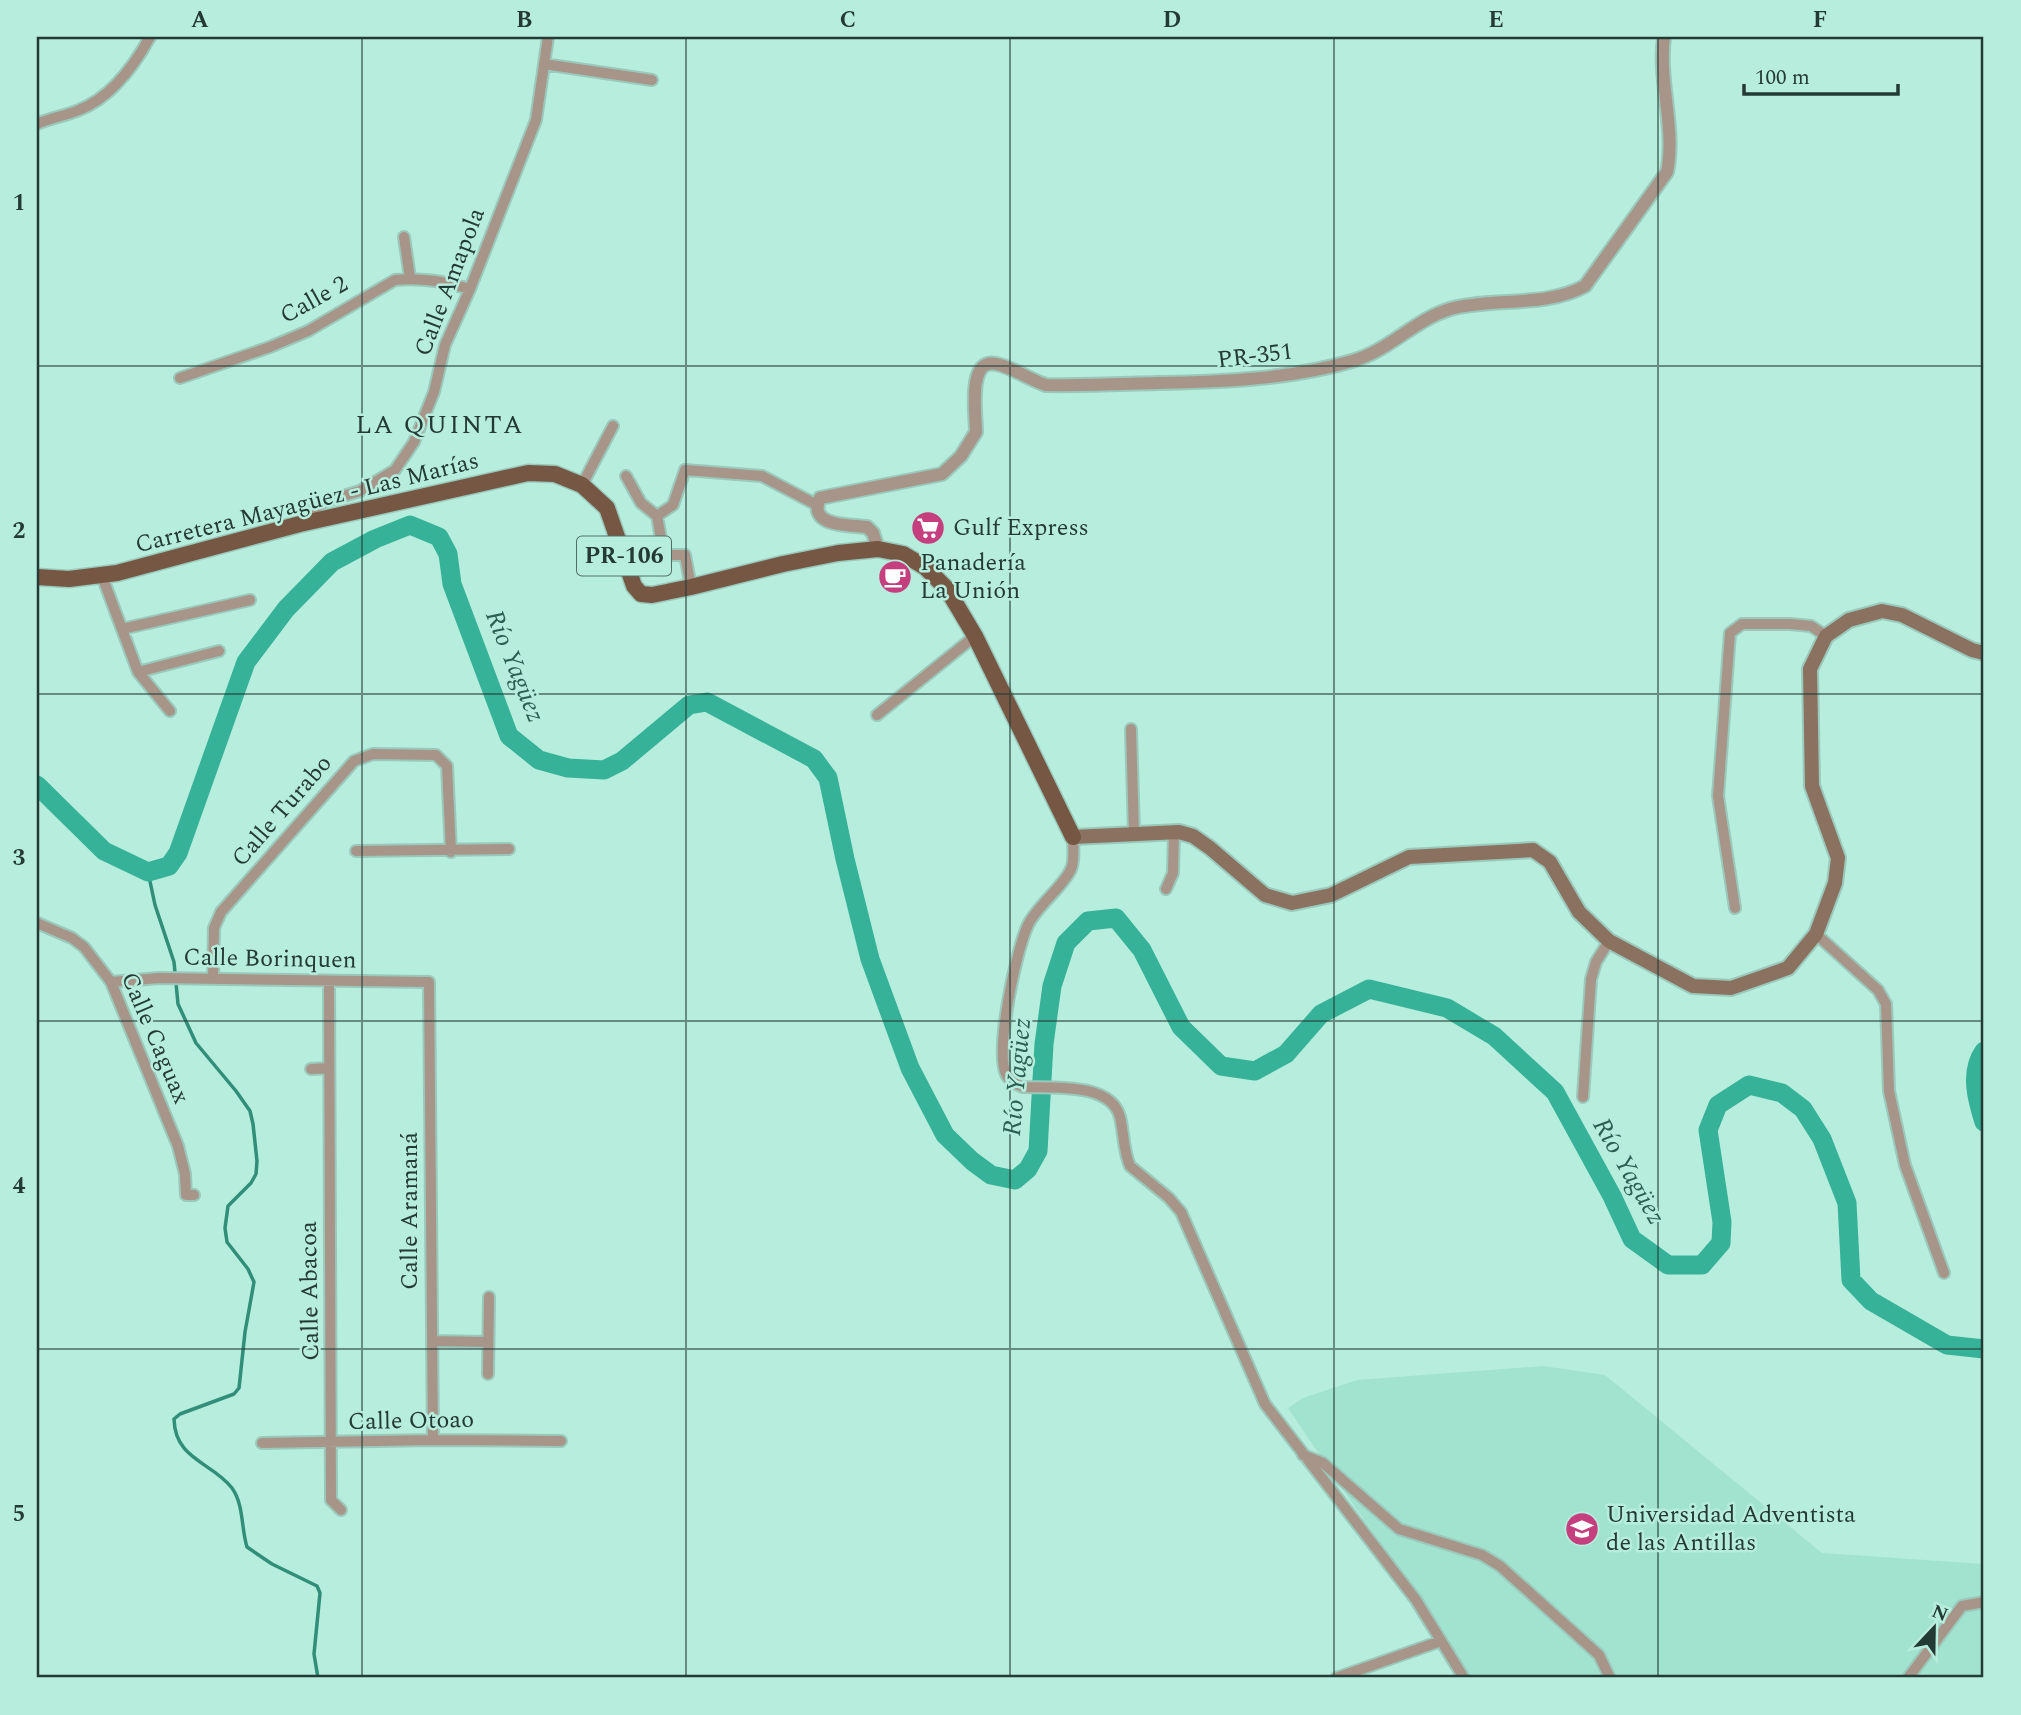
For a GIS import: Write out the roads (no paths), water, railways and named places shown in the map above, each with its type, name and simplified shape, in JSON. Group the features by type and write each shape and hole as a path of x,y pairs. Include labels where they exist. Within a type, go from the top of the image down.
{"main road":[{"name":"Carretera Mayagüez - Las Marías","path":"37,577 69,579 102,576 300,524 528,473 555,474 582,485 607,508 634,586 640,594 652,595 691,587 838,553 878,549 903,554 925,567 947,589 975,636 1073,837"},
{"path":"1073,837 1174,832 1193,836 1265,895 1292,903 1331,895 1409,857 1533,850 1550,862 1579,912 1609,941 1693,986 1731,988 1788,968 1816,934 1835,883 1838,858 1812,786 1810,669 1826,636 1849,620 1882,611 1902,615 1972,650 1984,653"}],"street":[{"path":"37,124 79,110 108,92 136,61 150,37"},
{"name":"Calle Amapola","path":"300,524 327,500 360,491 395,470 414,442 434,392 445,345 532,131 548,37"},
{"name":"PR-351","path":"817,505 820,498 829,495 942,474 961,456 976,432 975,381 980,369 985,365 998,364 1046,385 1209,383 1256,378 1352,362 1371,355 1414,327 1447,310 1517,302 1566,293 1585,286 1667,172 1671,151 1662,74 1664,37"},
{"path":"544,64 652,80"},
{"path":"404,237 410,278"},
{"name":"Calle 2","path":"180,378 308,331 396,280 410,278 438,281 470,289"},
{"path":"582,485 613,426"},
{"path":"657,516 673,505 685,470 762,476 817,505 817,512 828,522 867,527 873,533 878,549"},
{"path":"626,476 641,503 657,516 664,555 685,555 691,587"},
{"path":"102,576 138,672 170,711"},
{"path":"122,629 250,600"},
{"path":"1735,908 1718,796 1730,633 1742,624 1790,624 1811,626 1826,636"},
{"path":"877,715 975,636"},
{"path":"138,672 219,652"},
{"path":"1131,729 1134,834"},
{"name":"Calle Turabo","path":"213,979 214,928 221,912 354,761 373,754 436,755 447,766 451,852"},
{"path":"1166,889 1173,873 1174,832"},
{"path":"1073,837 1072,869 1028,923 1017,957 1003,1038 1003,1065 1007,1077 1023,1087 1096,1092 1114,1104 1120,1115 1126,1158 1130,1166 1170,1198 1181,1212 1265,1404 1416,1600 1464,1678"},
{"path":"356,851 451,852 509,849"},
{"name":"Calle Caguax","path":"37,923 72,938 84,947 111,982 178,1146 185,1174 186,1195 194,1195"},
{"path":"1816,934 1878,990 1886,1004 1889,1091 1905,1165 1944,1273"},
{"path":"1583,1097 1591,979 1596,962 1609,941"},
{"name":"Calle Borinquen","path":"111,982 159,978 429,982"},
{"name":"Calle Abacoa","path":"329,981 331,1500 341,1510"},
{"name":"Calle Aramaná","path":"429,982 433,1440"},
{"path":"311,1069 329,1068"},
{"path":"488,1374 489,1297"},
{"path":"432,1341 488,1342"},
{"name":"Calle Otoao","path":"262,1443 561,1441"},
{"path":"1302,1454 1323,1463 1399,1529 1482,1555 1500,1566 1599,1656 1610,1678"},
{"path":"1908,1678 1962,1606 1984,1602"},
{"path":"1336,1678 1441,1641"}],"waterway":[{"name":"Río Yagüez","path":"37,785 104,851 148,872 169,866 178,853 246,662 286,609 332,562 375,539 410,525 439,537 448,554 452,584 509,736 539,760 568,768 604,770 622,761 689,705 707,702 814,759 828,778 870,959 910,1068 945,1135 991,1175 1015,1180 1028,1169 1038,1151 1044,1044 1052,986 1066,943 1088,921 1116,918 1142,950 1181,1027 1221,1066 1255,1071 1286,1054 1321,1014 1369,989 1447,1008 1494,1036 1555,1092 1612,1196 1632,1239 1668,1265 1702,1265 1721,1243 1722,1222 1708,1130 1718,1105 1749,1085 1782,1093 1803,1109 1822,1139 1847,1203 1851,1280 1871,1301 1947,1345 1984,1349"},
{"path":"148,872 155,905 174,962 178,1004 196,1043 250,1111 257,1161 256,1174 251,1183 228,1206 225,1228 227,1242 248,1269 254,1282 239,1388 234,1394 180,1414 174,1419 176,1433 188,1452 232,1488 239,1502 247,1547 272,1564 317,1586 320,1593 314,1654 318,1678"},
{"name":"Río Yagüez","path":"1984,1051 1979,1059 1976,1077 1977,1095 1984,1122"}],"place":[{"name":"Gulf Express","path":"928,528"},
{"name":"Panadería La Unión","path":"895,577"},
{"name":"Universidad Adventista de las Antillas","path":"1582,1529"}],"district":[{"name":"LA QUINTA","path":"440,425"}]}
